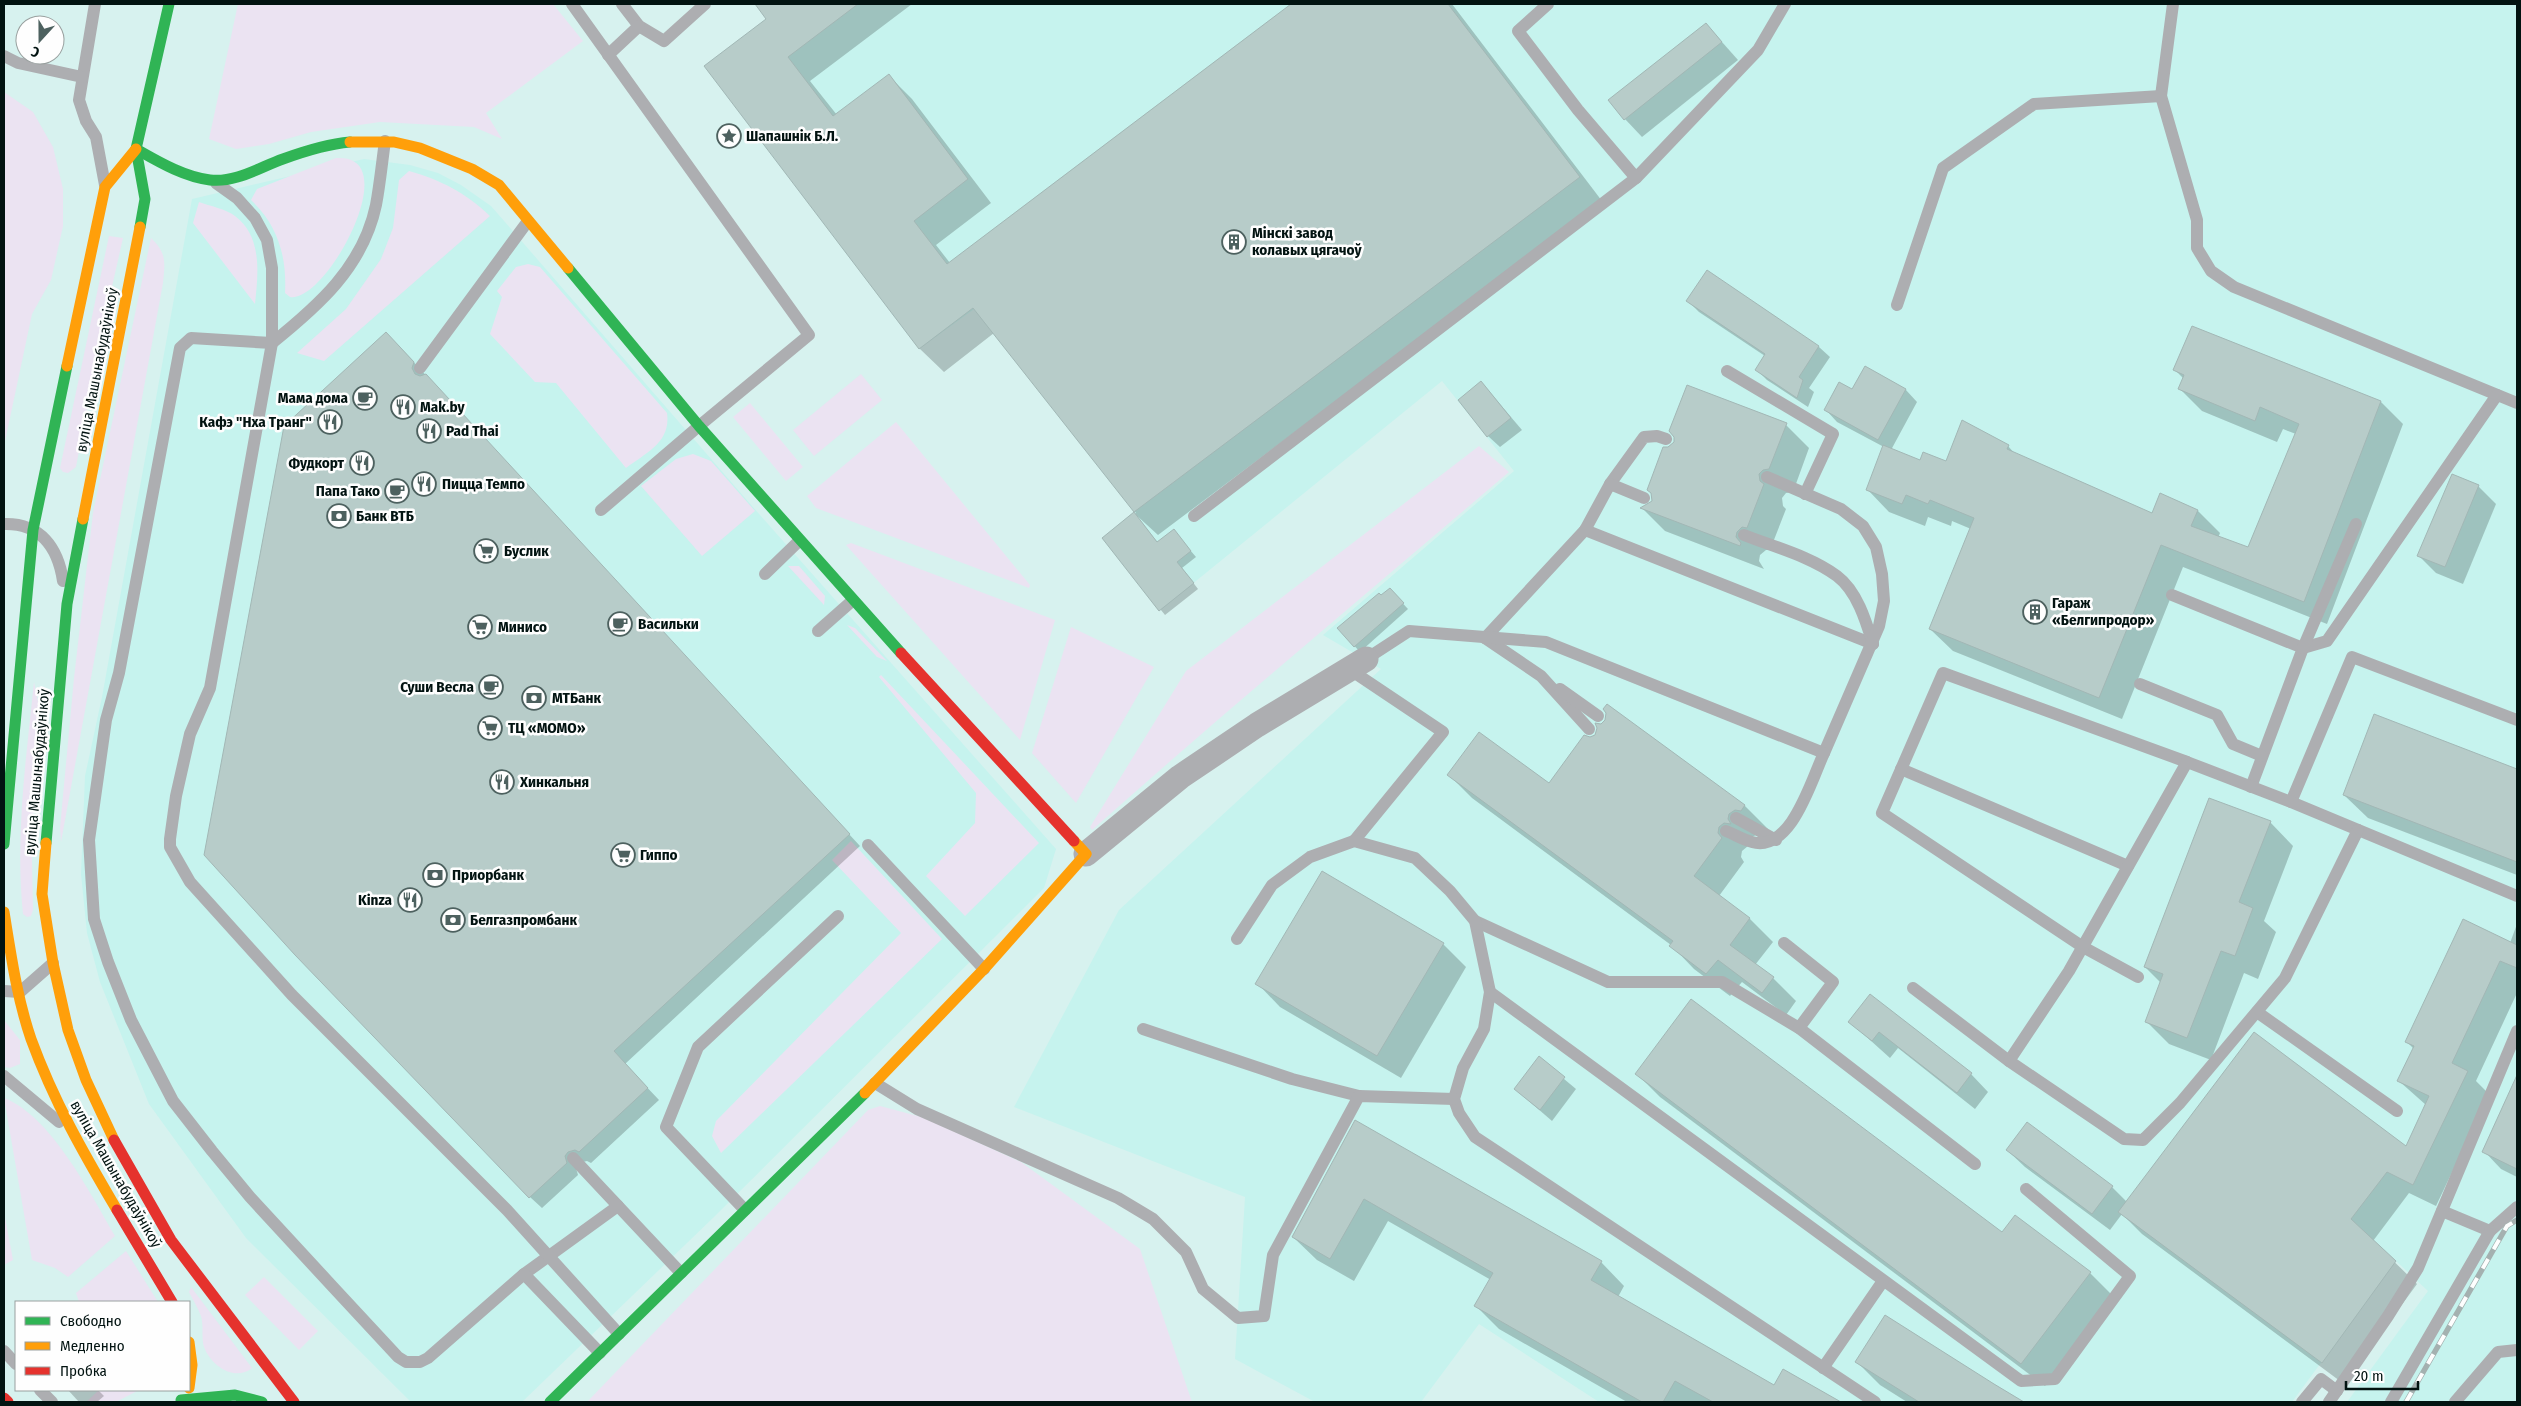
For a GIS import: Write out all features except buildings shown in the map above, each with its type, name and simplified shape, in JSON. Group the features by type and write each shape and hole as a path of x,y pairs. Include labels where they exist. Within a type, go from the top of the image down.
{"main road":[{"name":"вуліца Машынабудаўнікоў","path":"170,4 136,150 145,199 67,604 42,894 53,963 68,1030 86,1080 130,1171 170,1240 294,1402"},
{"path":"136,150 172,168 211,180 232,177 330,144 358,140 385,141 441,153 469,166 499,185 698,426 852,601 1086,854 984,969 875,1083 550,1402"},
{"name":"вуліца Машынабудаўнікоў","path":"4,844 33,530 105,187 136,150"},
{"path":"136,150 165,152"},
{"path":"240,165 264,166"},
{"name":"вуліца Машынабудаўнікоў","path":"4,912 18,992 31,1038 72,1134 171,1301"},
{"path":"190,1353 192,1376 190,1381"},
{"path":"184,1395 235,1394 262,1402"},
{"path":"4,1398 8,1402"}],"street":[{"path":"1086,854 1180,777 1257,725 1358,664"}],"lane":[{"path":"95,4 79,100 86,120 96,138 105,187"},
{"path":"572,4 809,335 698,426 601,510"},
{"path":"622,4 639,26 664,41 705,4"},
{"path":"1548,4 1518,30 1578,110 1636,178"},
{"path":"1194,516 1636,178 1758,50 1785,4"},
{"path":"2173,4 2161,96 2197,220 2197,248 2211,271 2234,287 2517,404"},
{"path":"608,55 639,26"},
{"path":"4,56 18,63 82,77"},
{"path":"1897,305 1943,168 2034,104 2161,96"},
{"path":"385,141 376,207 367,234 354,262 333,290 312,311 272,344 191,338 180,348 119,672 106,720 96,784 89,840 94,920 131,1020 173,1101 250,1197 398,1357 406,1362 420,1362 428,1358 524,1274 618,1206"},
{"path":"211,180 237,198 255,218 267,240 272,268 272,344 210,688 190,734 176,796 170,847 190,882 256,957 326,1030 466,1168 619,1334"},
{"path":"420,368 528,221"},
{"path":"1727,371 1833,434 1805,494"},
{"path":"2172,595 2303,648 2327,642 2497,395"},
{"path":"1485,638 1585,530 1610,484 1644,437 1657,436 1666,439"},
{"path":"1726,831 1753,842 1776,840 1791,826 1872,644 1884,601 1876,547 1863,526 1841,509 1766,477"},
{"path":"1610,484 1644,498"},
{"path":"4,524 33,530 50,542 60,563 67,604"},
{"path":"2251,787 2303,648 2356,524"},
{"path":"1585,530 1872,644"},
{"path":"1744,535 1814,563 1838,576 1852,593 1864,616 1872,644"},
{"path":"765,574 799,541"},
{"path":"818,631 852,601"},
{"path":"1237,939 1272,885 1310,857 1354,841 1443,732 1358,664 1410,631 1546,642 1824,753"},
{"path":"1485,638 1598,716"},
{"path":"2291,802 2352,657 2517,720"},
{"path":"2138,977 2083,947 1882,813 1943,673 2291,802 2517,896"},
{"path":"1541,676 1588,729"},
{"path":"2140,684 2217,715 2233,744 2262,756"},
{"path":"2009,1061 2070,971 2186,762"},
{"path":"1901,770 2128,866"},
{"path":"1736,818 1776,840"},
{"path":"1913,988 2009,1061 2124,1139 2143,1140 2180,1103 2285,978 2358,830"},
{"path":"1354,841 1415,858 1450,891 1474,921 1490,992 1484,1029 1463,1068 1454,1099 1459,1113 1475,1137 1875,1402"},
{"path":"868,845 984,969"},
{"path":"745,1210 666,1128 698,1047 838,916"},
{"path":"1474,921 1608,982 1722,982 1799,1028 1975,1164"},
{"path":"1784,943 1833,982 1799,1028"},
{"path":"4,991 18,992 28,986 53,963"},
{"path":"1490,992 2021,1381 2055,1379 2130,1276 2026,1189"},
{"path":"2257,1012 2397,1111"},
{"path":"1144,1029 1292,1079 1359,1096 1454,1099"},
{"path":"2329,1402 2388,1316 2418,1268 2517,1031"},
{"path":"4,1076 72,1134"},
{"path":"875,1083 917,1109 1118,1198 1153,1219 1186,1252 1203,1289 1238,1318 1264,1316 1274,1254 1359,1096"},
{"path":"573,1158 681,1273"},
{"path":"2391,1402 2490,1231 2517,1207"},
{"path":"2442,1211 2490,1231"},
{"path":"524,1274 600,1353"},
{"path":"1823,1368 1883,1281"},
{"path":"2455,1402 2498,1352 2517,1350"},
{"path":"4,1351 15,1363"},
{"path":"2302,1402 2321,1379 2337,1391"},
{"path":"41,1391 52,1402"}],"shaded area":[{"path":"238,4 553,4 583,41 486,113 502,139 474,127 380,122 311,132 269,144 236,149 209,139"},
{"path":"755,4 2517,4 2517,1402 2347,1402 2428,1291 2396,1261 2292,1402 1599,1402 1479,1324 1421,1402 1315,1402 1235,1359 1245,1197 1014,1107 1119,910 1381,669 1323,635 1514,471 1442,381 1159,611 1102,538 1134,512 974,309 919,349 704,66 766,19"},
{"path":"4,92 33,112 53,147 63,189 63,226 51,280 32,314 4,446"},
{"path":"336,158 351,160 362,171 364,189 359,212 349,237 335,261 320,281 304,294 290,297 285,293 284,267 279,242 268,220 251,200 257,189"},
{"path":"364,159 410,165 438,173 461,185 491,206 752,506 1056,849 1044,888 715,1216 522,1402 411,1402 246,1238 149,1104 100,982 87,933 81,874 85,776 102,697 192,199"},
{"path":"409,171 452,188 490,216 324,361 297,353 346,309 381,259 393,228 399,180"},
{"path":"199,202 235,216 250,235 257,257 255,304 193,223"},
{"path":"109,236 123,238 102,331 76,467 68,473 63,472 60,468"},
{"path":"151,238 160,249 164,259 163,283 61,842 60,828 74,678 93,513"},
{"path":"528,264 540,267 667,413 665,432 661,439 649,451 626,468 556,383 535,382 490,334 502,297 497,291 516,267"},
{"path":"861,374 882,400 814,456 793,430"},
{"path":"750,403 803,467 786,481 733,417"},
{"path":"896,422 1030,585 1029,588 816,508 807,496"},
{"path":"1479,446 1509,472 1247,694 1092,830 1090,827 1186,671"},
{"path":"693,454 711,461 755,511 702,556 641,486 676,459"},
{"path":"851,543 1055,620 1020,740 846,545"},
{"path":"788,566 799,566 825,596 824,605"},
{"path":"847,625 855,628 887,661 877,657"},
{"path":"1071,627 1154,667 1076,803 1032,753"},
{"path":"881,675 1039,843 965,916 926,876 975,823 976,793 879,677"},
{"path":"34,682 42,721 34,802 33,910 31,916 27,917 23,914 20,856 25,769"},
{"path":"851,841 942,939 721,1153 712,1136 716,1121 901,933 832,860"},
{"path":"4,1020 20,1040 20,1064 10,1068 4,1067"},
{"path":"4,1098 21,1107 38,1121 53,1138 81,1178 115,1236 68,1277 55,1268 32,1260"},
{"path":"880,1106 925,1118 1021,1162 1140,1249 1192,1402 587,1402 868,1110"},
{"path":"4,1212 13,1260 4,1265"},
{"path":"126,1251 157,1301 79,1301 76,1293"},
{"path":"264,1277 318,1331 299,1350 245,1295"},
{"path":"191,1287 252,1368 245,1372 231,1373 218,1366 207,1354 204,1347 201,1316 189,1292"},
{"path":"98,1391 137,1391 116,1402 86,1402"}],"railway":[{"path":"2406,1402 2507,1226 2517,1220"}],"traffic: fast":[{"path":"140,227 145,199 136,149 169,4"},
{"path":"136,149 163,164 191,176 220,180 248,174 308,151 333,144 350,142"},
{"path":"568,268 699,426 901,653"},
{"path":"4,844 33,530 67,366"},
{"path":"46,843 67,604 83,519"},
{"path":"550,1402 865,1093"},
{"path":"181,1400 235,1395 262,1402"}],"traffic: slow":[{"path":"350,142 394,142 420,148 472,169 499,185 568,268"},
{"path":"67,366 105,187 136,149"},
{"path":"83,519 140,227"},
{"path":"865,1093 984,969 1086,854 1074,841"},
{"path":"46,843 42,894 53,963 68,1030 86,1080 114,1140"},
{"path":"4,912 18,992 31,1039 60,1106 81,1148 117,1210"},
{"path":"190,1350 192,1365 190,1380"}],"traffic: jam":[{"path":"901,653 1074,841"},
{"path":"114,1140 171,1240 294,1402"},
{"path":"117,1210 171,1301"},
{"path":"4,1398 8,1402"}],"place":[{"name":"Шапашнік Б.Л.","path":"729,136"},
{"name":"Мінскі завод колавых цягачоў","path":"1234,242"},
{"name":"Мама дома","path":"365,398"},
{"name":"Mak.by","path":"403,407"},
{"name":"Кафэ \"Нха Транг\"","path":"330,422"},
{"name":"Pad Thai","path":"429,431"},
{"name":"Фудкорт","path":"362,463"},
{"name":"Пицца Темпо","path":"424,484"},
{"name":"Папа Тако","path":"397,491"},
{"name":"Банк ВТБ","path":"339,516"},
{"name":"Буслик","path":"486,551"},
{"name":"Гараж «Белгипродор»","path":"2035,612"},
{"name":"Васильки","path":"620,624"},
{"name":"Минисо","path":"480,627"},
{"name":"Суши Весла","path":"491,687"},
{"name":"МТБанк","path":"534,698"},
{"name":"ТЦ «МОМО»","path":"490,728"},
{"name":"Хинкальня","path":"502,782"},
{"name":"Гиппо","path":"623,855"},
{"name":"Приорбанк","path":"435,875"},
{"name":"Kinza","path":"410,900"},
{"name":"Белгазпромбанк","path":"453,920"}]}
